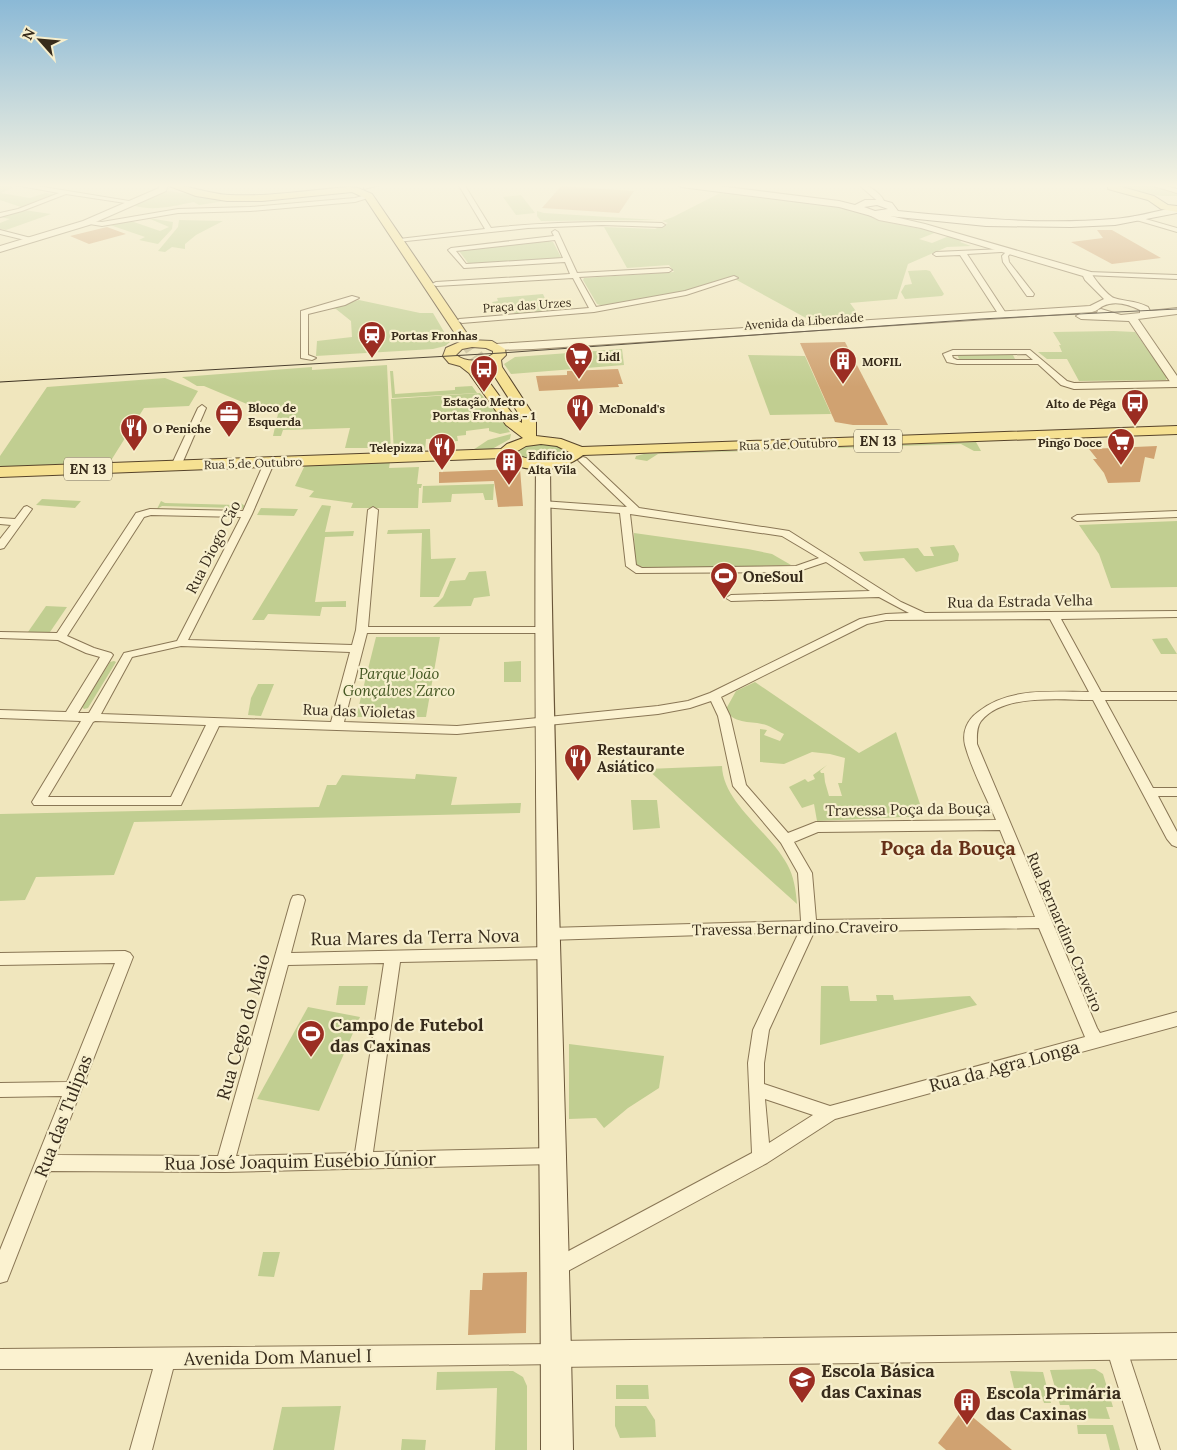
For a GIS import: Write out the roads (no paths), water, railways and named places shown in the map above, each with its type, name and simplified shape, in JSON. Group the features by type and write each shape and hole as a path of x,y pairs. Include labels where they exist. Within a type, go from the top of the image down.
{"main road":[{"path":"407,252 459,343"},
{"path":"414,263 431,278 473,338 482,343 494,358 532,438"},
{"path":"482,343 459,343 450,351 449,356 474,370 511,422 532,438"},
{"path":"464,363 481,363 494,358"},
{"name":"Rua 5 de Outubro","path":"505,453 510,458 519,461 543,464 561,462 581,456 1177,430"},
{"name":"Rua 5 de Outubro","path":"0,472 505,453 514,446 532,438 562,443 581,456"},
{"path":"543,464 543,630 548,944 554,1156 557,1450"}],"street":[{"path":"452,252 464,266 568,260"},
{"path":"564,252 594,310"},
{"path":"962,252 1003,315"},
{"path":"936,254 976,252"},
{"path":"1005,252 1006,262 1030,294"},
{"path":"1007,252 1088,274 1177,277"},
{"path":"436,284 669,270"},
{"path":"1088,274 1088,278 1111,301 1177,304"},
{"name":"Praça das Urzes","path":"462,321 594,310 686,293 734,278"},
{"path":"312,358 304,356 303,314 315,309 342,304 355,298"},
{"name":"Avenida da Liberdade","path":"494,358 533,346 1092,309 1111,301"},
{"path":"1132,303 1145,309 1145,315 1177,311"},
{"path":"1097,306 1100,311 1111,316"},
{"name":"Avenida da Liberdade","path":"494,358 939,324 1098,314 1132,318 1145,315"},
{"path":"1132,318 1177,384"},
{"path":"1039,362 957,362 950,360 947,354 954,352 1024,352 1030,354 1064,383 1074,386 1177,384"},
{"path":"176,466 202,408"},
{"path":"581,456 631,511 631,566 640,571 796,569 827,558"},
{"name":"Rua Diogo Cão","path":"181,643 247,514 269,463"},
{"path":"542,504 631,511 785,533 897,604 930,617"},
{"path":"0,546 27,509"},
{"path":"336,727 362,630 373,510"},
{"path":"60,637 140,515 150,512 247,514"},
{"path":"1077,518 1177,514"},
{"path":"0,522 19,522"},
{"path":"731,598 881,594"},
{"name":"Rua da Estrada Velha","path":"714,696 897,604"},
{"name":"Rua da Estrada Velha","path":"864,621 886,618 930,617 1177,614"},
{"path":"1054,616 1177,842"},
{"path":"362,630 543,630"},
{"path":"0,635 60,637 90,651 107,655 128,654 181,643 357,649"},
{"path":"128,654 39,802 176,802 214,722"},
{"path":"69,717 107,655"},
{"path":"714,696 724,716 740,786 786,840 805,873 809,926 760,1030 756,1063 756,1089 761,1156"},
{"name":"Rua das Violetas","path":"0,714 457,730 674,707 714,696"},
{"name":"Rua Bernardino Craveiro","path":"1096,1041 1090,1032 1003,825 971,744 971,730 975,720 992,706 1021,698 1177,696"},
{"path":"1149,792 1177,792"},
{"name":"Travessa Poça da Bouça","path":"786,840 816,827 1003,825"},
{"name":"Rua Cego do Maio","path":"225,1164 298,900"},
{"name":"Travessa Bernardino Craveiro","path":"548,944 809,926 1043,922"},
{"name":"Rua Mares da Terra Nova","path":"283,959 394,957 548,944"},
{"name":"Rua das Tulipas","path":"0,959 126,957 73,1089 46,1163 0,1274"},
{"path":"363,1160 394,957"},
{"name":"Rua da Agra Longa","path":"555,1269 761,1156 830,1113 1177,1019"},
{"path":"0,1090 73,1089"},
{"path":"756,1089 830,1113"},
{"name":"Rua José Joaquim Eusébio Júnior","path":"46,1163 225,1164 554,1156"},
{"path":"556,1354 1177,1346"},
{"path":"1116,1347 1149,1450"},
{"name":"Avenida Dom Manuel I","path":"0,1358 166,1359 556,1354"},
{"path":"141,1450 166,1359"}],"tunnel":[{"path":"464,338 486,370"}],"tram line":[{"path":"0,382 501,353 981,319 1177,309"}],"place":[{"name":"Portas Fronhas","path":"372,359"},
{"name":"Lidl","path":"579,380"},
{"name":"MOFIL","path":"843,385"},
{"name":"Estação Metro Portas Fronhas - 1","path":"484,393"},
{"name":"Alto de Pêga","path":"1135,427"},
{"name":"McDonald's","path":"580,432"},
{"name":"Bloco de Esquerda","path":"229,438"},
{"name":"O Peniche","path":"134,452"},
{"name":"Pingo Doce","path":"1121,466"},
{"name":"Telepizza","path":"442,471"},
{"name":"Edifício Alta Vila","path":"509,486"},
{"name":"OneSoul","path":"724,600"},
{"name":"Restaurante Asiático","path":"578,782"},
{"name":"Campo de Futebol das Caxinas","path":"311,1058"},
{"name":"Escola Básica das Caxinas","path":"802,1404"},
{"name":"Escola Primária das Caxinas","path":"967,1426"}],"district":[{"name":"Poça da Bouça","path":"948,847"}],"park label":[{"name":"Parque João Gonçalves Zarco","path":"399,682"}]}
